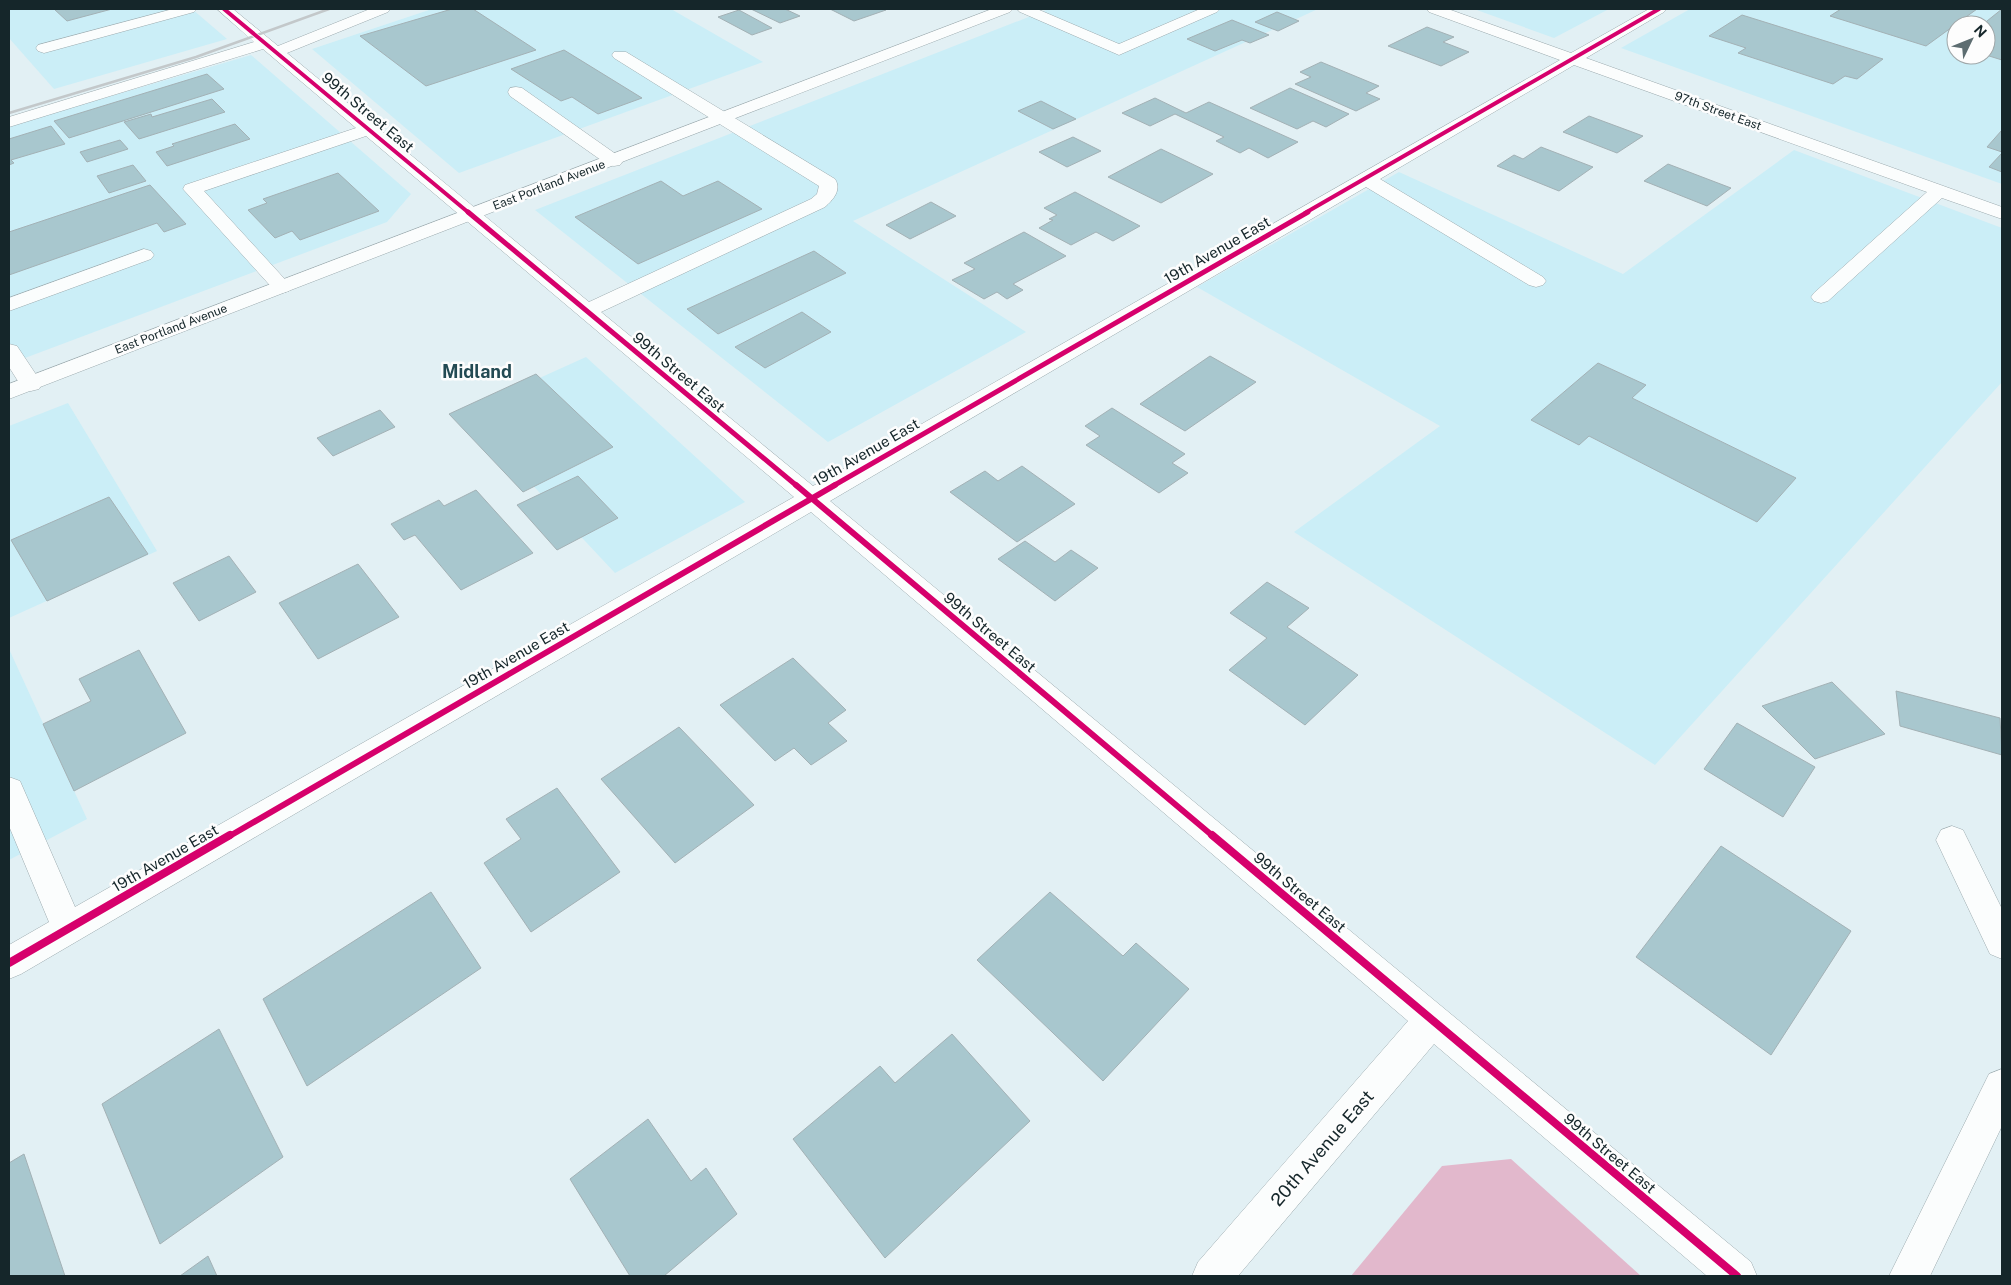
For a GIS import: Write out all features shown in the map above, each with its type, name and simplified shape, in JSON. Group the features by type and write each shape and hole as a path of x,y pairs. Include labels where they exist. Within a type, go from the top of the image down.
{"street":[{"path":"44,48 189,9"},
{"name":"99th Street East","path":"224,9 811,498 1737,1276"},
{"path":"9,122 271,48 383,9"},
{"name":"East Portland Avenue","path":"9,392 614,161 1005,9"},
{"path":"1025,9 1120,50 1212,9"},
{"name":"97th Street East","path":"1434,9 2002,213"},
{"name":"19th Avenue East","path":"9,963 1659,9"},
{"path":"587,311 818,203 826,196 828,184 620,55"},
{"path":"516,92 614,161"},
{"path":"282,287 192,189 369,129"},
{"path":"1365,178 1536,281"},
{"path":"1821,297 1940,190"},
{"path":"9,305 144,255"},
{"path":"9,350 31,384"},
{"path":"9,790 68,929"},
{"path":"1952,840 2002,943"},
{"name":"20th Avenue East","path":"1212,1276 1432,1020"},
{"path":"1909,1276 2002,1087"}],"shaded area":[{"path":"9,9 192,9 227,39 54,89 9,38"},
{"path":"432,9 671,9 763,62 459,173 312,49"},
{"path":"1049,9 1318,9 853,221 1026,332 828,442 535,210"},
{"path":"1474,9 1609,9 1554,38"},
{"path":"1690,9 2002,9 2002,184 1621,48"},
{"path":"251,55 411,194 387,222 9,364 9,126"},
{"path":"1794,150 2002,228 2002,382 1655,765 1294,532 1440,426 1197,287 1399,172 1623,274"},
{"path":"586,357 745,502 615,573 464,412"},
{"path":"68,403 157,551 9,618 9,426"},
{"path":"9,649 87,819 9,860"},
{"path":"1511,1159 1641,1276 1351,1276 1442,1166"}],"building":[{"path":"54,9 112,9 67,21"},
{"path":"452,9 473,9 536,50 426,86 360,36"},
{"path":"751,9 785,9 800,16 780,23"},
{"path":"830,9 884,9 886,10 854,21"},
{"path":"1841,9 1977,9 1969,15 1946,15 1946,31 1926,46 1830,16"},
{"path":"2002,9 2002,60 1996,58 1994,15"},
{"path":"739,10 772,28 752,35 718,17"},
{"path":"1277,12 1299,21 1278,31 1255,22"},
{"path":"1742,15 1883,59 1857,79 1845,76 1833,84 1738,53 1746,48 1709,36"},
{"path":"1232,20 1269,35 1250,43 1242,40 1215,51 1187,39"},
{"path":"1427,27 1454,37 1443,42 1469,52 1441,66 1388,46"},
{"path":"564,50 642,98 598,114 572,97 561,101 511,69"},
{"path":"1321,62 1379,86 1366,93 1380,99 1356,111 1295,84 1311,77 1300,72"},
{"path":"207,74 224,89 69,138 54,121"},
{"path":"1290,88 1349,114 1326,127 1313,121 1297,129 1250,108"},
{"path":"1155,98 1186,113 1209,102 1298,142 1268,158 1249,148 1240,153 1216,141 1224,137 1175,114 1150,126 1122,113"},
{"path":"212,99 225,112 139,139 124,122 151,114 152,117"},
{"path":"1041,101 1076,119 1053,129 1018,111"},
{"path":"1589,116 1643,136 1617,153 1563,132"},
{"path":"235,124 250,139 167,166 156,152 174,146 172,144"},
{"path":"51,126 65,144 11,160 14,163 9,165 9,139"},
{"path":"2002,130 2002,152 1987,147"},
{"path":"1073,137 1101,151 1067,167 1039,152"},
{"path":"120,140 128,149 87,162 80,152"},
{"path":"1541,147 1593,167 1559,191 1497,166 1514,155 1523,159"},
{"path":"1161,149 1213,174 1161,203 1108,177"},
{"path":"2002,153 2002,172 1989,167"},
{"path":"1668,164 1731,188 1707,206 1644,181"},
{"path":"133,165 146,181 109,193 97,176"},
{"path":"338,173 379,211 300,240 292,231 275,238 248,210 267,203 263,199"},
{"path":"661,181 683,196 718,181 762,209 638,264 575,217"},
{"path":"150,185 186,224 164,232 157,223 9,275 9,232"},
{"path":"1075,192 1140,226 1113,241 1096,232 1071,245 1039,228 1053,220 1049,219 1057,215 1044,208"},
{"path":"931,202 956,216 910,239 886,225"},
{"path":"1024,232 1066,256 1013,284 1023,290 1007,299 997,292 984,299 952,280 975,269 964,263"},
{"path":"814,251 846,273 718,334 687,309"},
{"path":"802,312 831,332 765,368 735,347"},
{"path":"1210,356 1256,382 1185,431 1140,404"},
{"path":"1598,363 1646,385 1632,398 1796,478 1757,522 1589,436 1579,445 1531,420"},
{"path":"536,374 613,447 523,492 449,414"},
{"path":"1112,408 1185,454 1172,463 1188,473 1159,493 1086,445 1100,436 1085,426"},
{"path":"380,410 395,427 333,456 317,438"},
{"path":"1022,466 1075,504 1017,542 950,492 985,471 998,481"},
{"path":"578,476 618,518 557,550 517,505"},
{"path":"476,490 533,553 461,590 415,535 404,540 391,524 439,500 444,506"},
{"path":"109,497 148,554 47,601 11,540"},
{"path":"1025,541 1055,562 1071,550 1098,568 1055,601 998,559"},
{"path":"229,556 256,592 199,621 173,583"},
{"path":"358,564 399,617 318,659 279,603"},
{"path":"1267,582 1309,608 1287,627 1358,675 1305,725 1229,670 1267,638 1230,613"},
{"path":"139,650 186,733 74,791 43,724 91,701 79,679"},
{"path":"793,658 846,710 828,723 847,741 811,765 794,748 775,761 720,705"},
{"path":"1832,682 1885,734 1815,759 1762,706"},
{"path":"1896,691 2000,718 2002,755 1900,726"},
{"path":"1737,723 1815,767 1783,817 1704,769"},
{"path":"679,727 754,805 675,863 601,779"},
{"path":"557,788 620,872 531,932 484,863 521,839 506,819"},
{"path":"1721,846 1851,931 1771,1055 1636,957"},
{"path":"431,892 481,968 307,1086 263,999"},
{"path":"1050,892 1123,956 1136,943 1189,989 1103,1081 977,960"},
{"path":"219,1029 283,1157 160,1244 102,1104"},
{"path":"952,1034 1030,1121 885,1258 793,1139 880,1066 895,1083"},
{"path":"648,1119 691,1181 706,1168 737,1214 664,1276 630,1276 570,1179"},
{"path":"24,1154 65,1276 9,1276 9,1163"},
{"path":"208,1256 217,1276 180,1276"}],"railway":[{"path":"9,113 196,57 329,9"}],"cycle path":[{"path":"224,9 811,498 1737,1276"},
{"path":"9,963 1659,9"}],"district":[{"name":"Midland","path":"477,371"}]}
